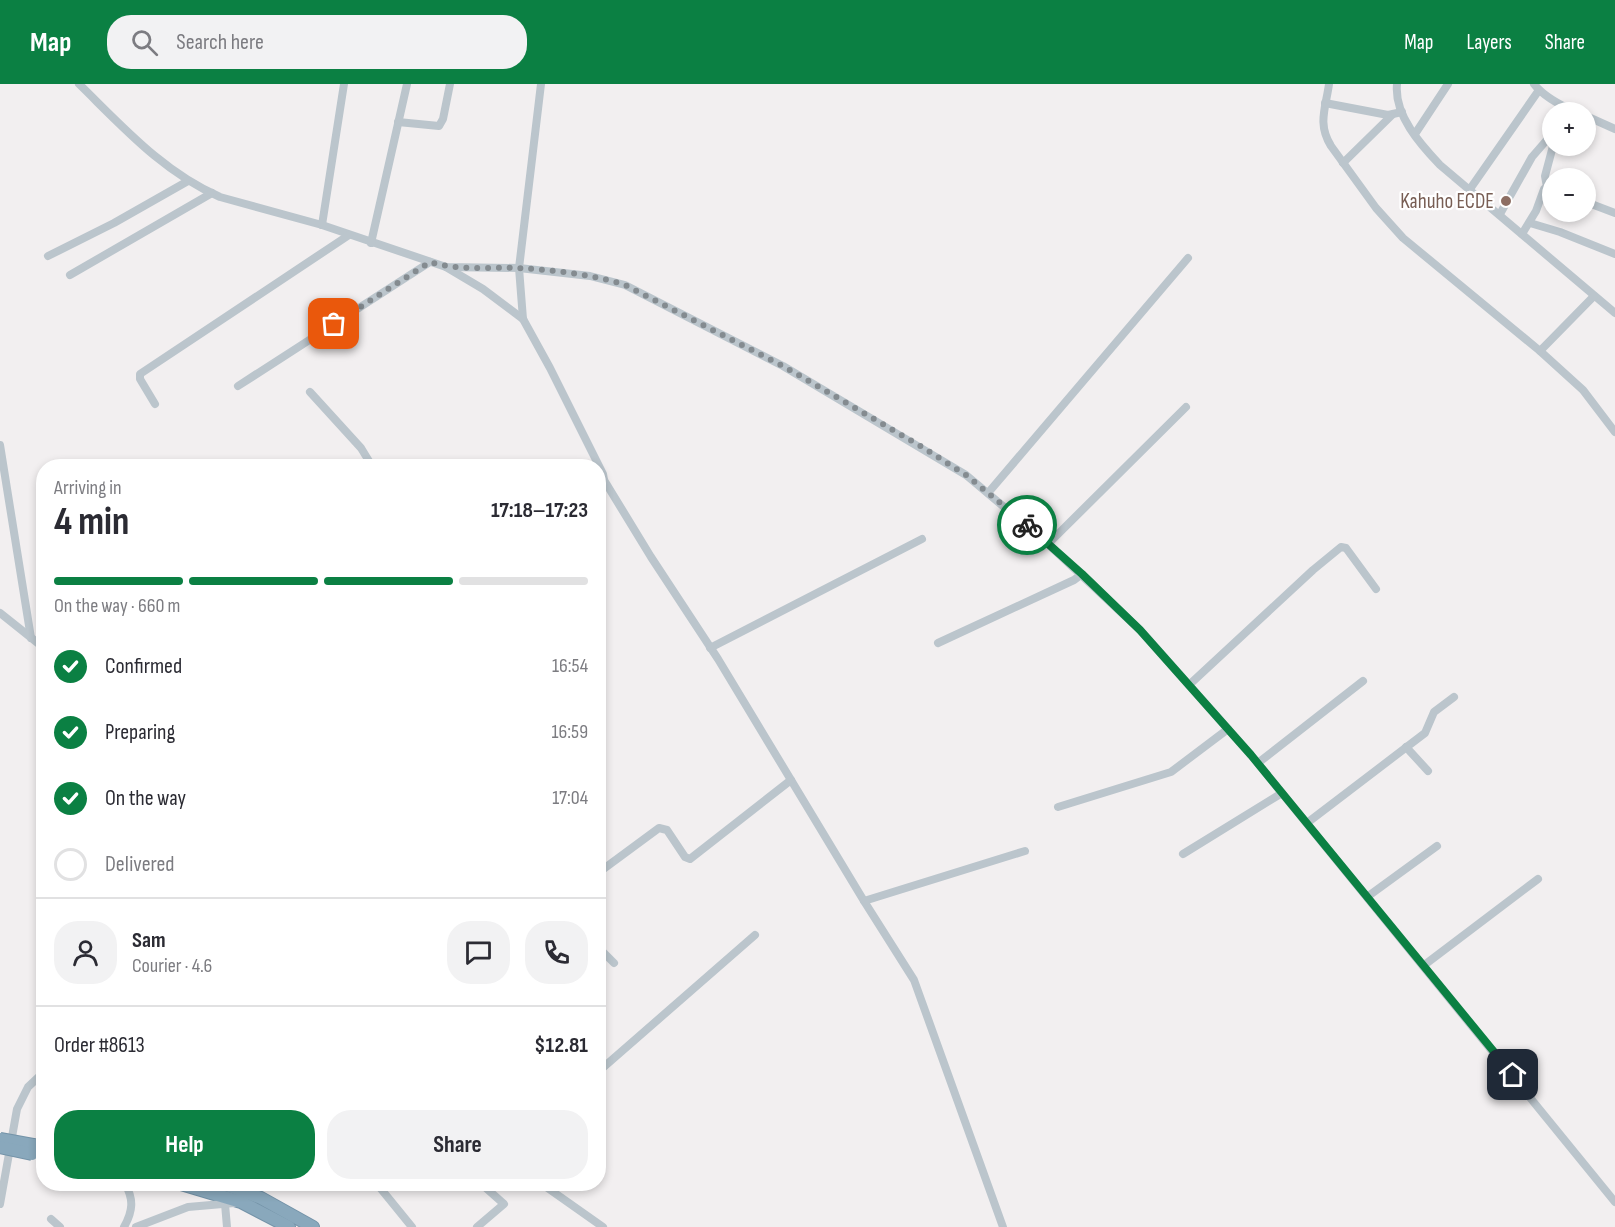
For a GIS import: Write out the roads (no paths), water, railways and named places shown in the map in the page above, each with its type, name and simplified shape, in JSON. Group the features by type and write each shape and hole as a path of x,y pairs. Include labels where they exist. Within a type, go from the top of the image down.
{"highway":[{"path":"0,1139 36,1149"},
{"path":"0,1147 36,1150"},
{"path":"204,1191 241,1202 289,1227"},
{"path":"242,1191 261,1198 313,1227"}],"street":[{"path":"79,84 140,144 188,182 212,193 322,225 446,267 483,289 523,319"},
{"path":"322,225 344,84"},
{"path":"371,243 407,84"},
{"path":"398,122 439,126 443,120 450,84"},
{"path":"541,84 519,268 523,319 596,459"},
{"path":"1329,84 1325,103 1324,133 1343,163 1386,220 1403,238 1540,351 1583,390 1615,432"},
{"path":"1397,84 1396,94 1402,112 1415,134 1440,165 1615,313"},
{"path":"1415,134 1448,84"},
{"path":"1470,189 1536,87 1555,102"},
{"path":"1325,103 1392,115 1402,112"},
{"path":"1343,163 1392,115"},
{"path":"1596,120 1615,129"},
{"path":"1500,214 1532,157 1542,146"},
{"path":"48,256 188,182"},
{"path":"69,274 212,193"},
{"path":"1522,234 1542,202"},
{"path":"1596,206 1615,213"},
{"path":"1530,223 1560,232 1615,254"},
{"path":"155,404 140,379 140,374 349,235"},
{"path":"988,493 1188,258"},
{"path":"238,386 430,262"},
{"path":"446,267 519,268 590,276 625,285 783,366 966,475 1082,574 1140,630 1258,763 1615,1202"},
{"path":"1540,351 1594,296"},
{"path":"310,392 362,448 368,459"},
{"path":"1048,544 1186,407"},
{"path":"0,445 31,638"},
{"path":"606,490 710,648 918,988 1003,1227"},
{"path":"710,648 922,539"},
{"path":"1189,685 1341,547 1346,548 1376,589"},
{"path":"938,643 1082,574"},
{"path":"0,613 36,642"},
{"path":"1258,763 1363,681"},
{"path":"1307,824 1425,733 1434,712 1454,697"},
{"path":"1058,807 1170,772 1228,729"},
{"path":"1406,747 1428,771"},
{"path":"606,867 659,828 667,830 685,857 690,858 791,780"},
{"path":"1183,854 1282,793"},
{"path":"1368,897 1437,846"},
{"path":"864,901 1025,851"},
{"path":"1423,966 1538,879"},
{"path":"606,1064 755,935"},
{"path":"606,955 614,963"},
{"path":"0,1204 17,1108 28,1087 36,1080"},
{"path":"124,1227 132,1207 128,1191"},
{"path":"383,1191 412,1227"},
{"path":"477,1227 504,1204 489,1191"},
{"path":"552,1191 603,1227"},
{"path":"136,1227 188,1207 241,1202"},
{"path":"225,1204 227,1227"},
{"path":"51,1219 60,1227"}],"place":[{"name":"Kahuho ECDE","path":"1506,201"}]}
